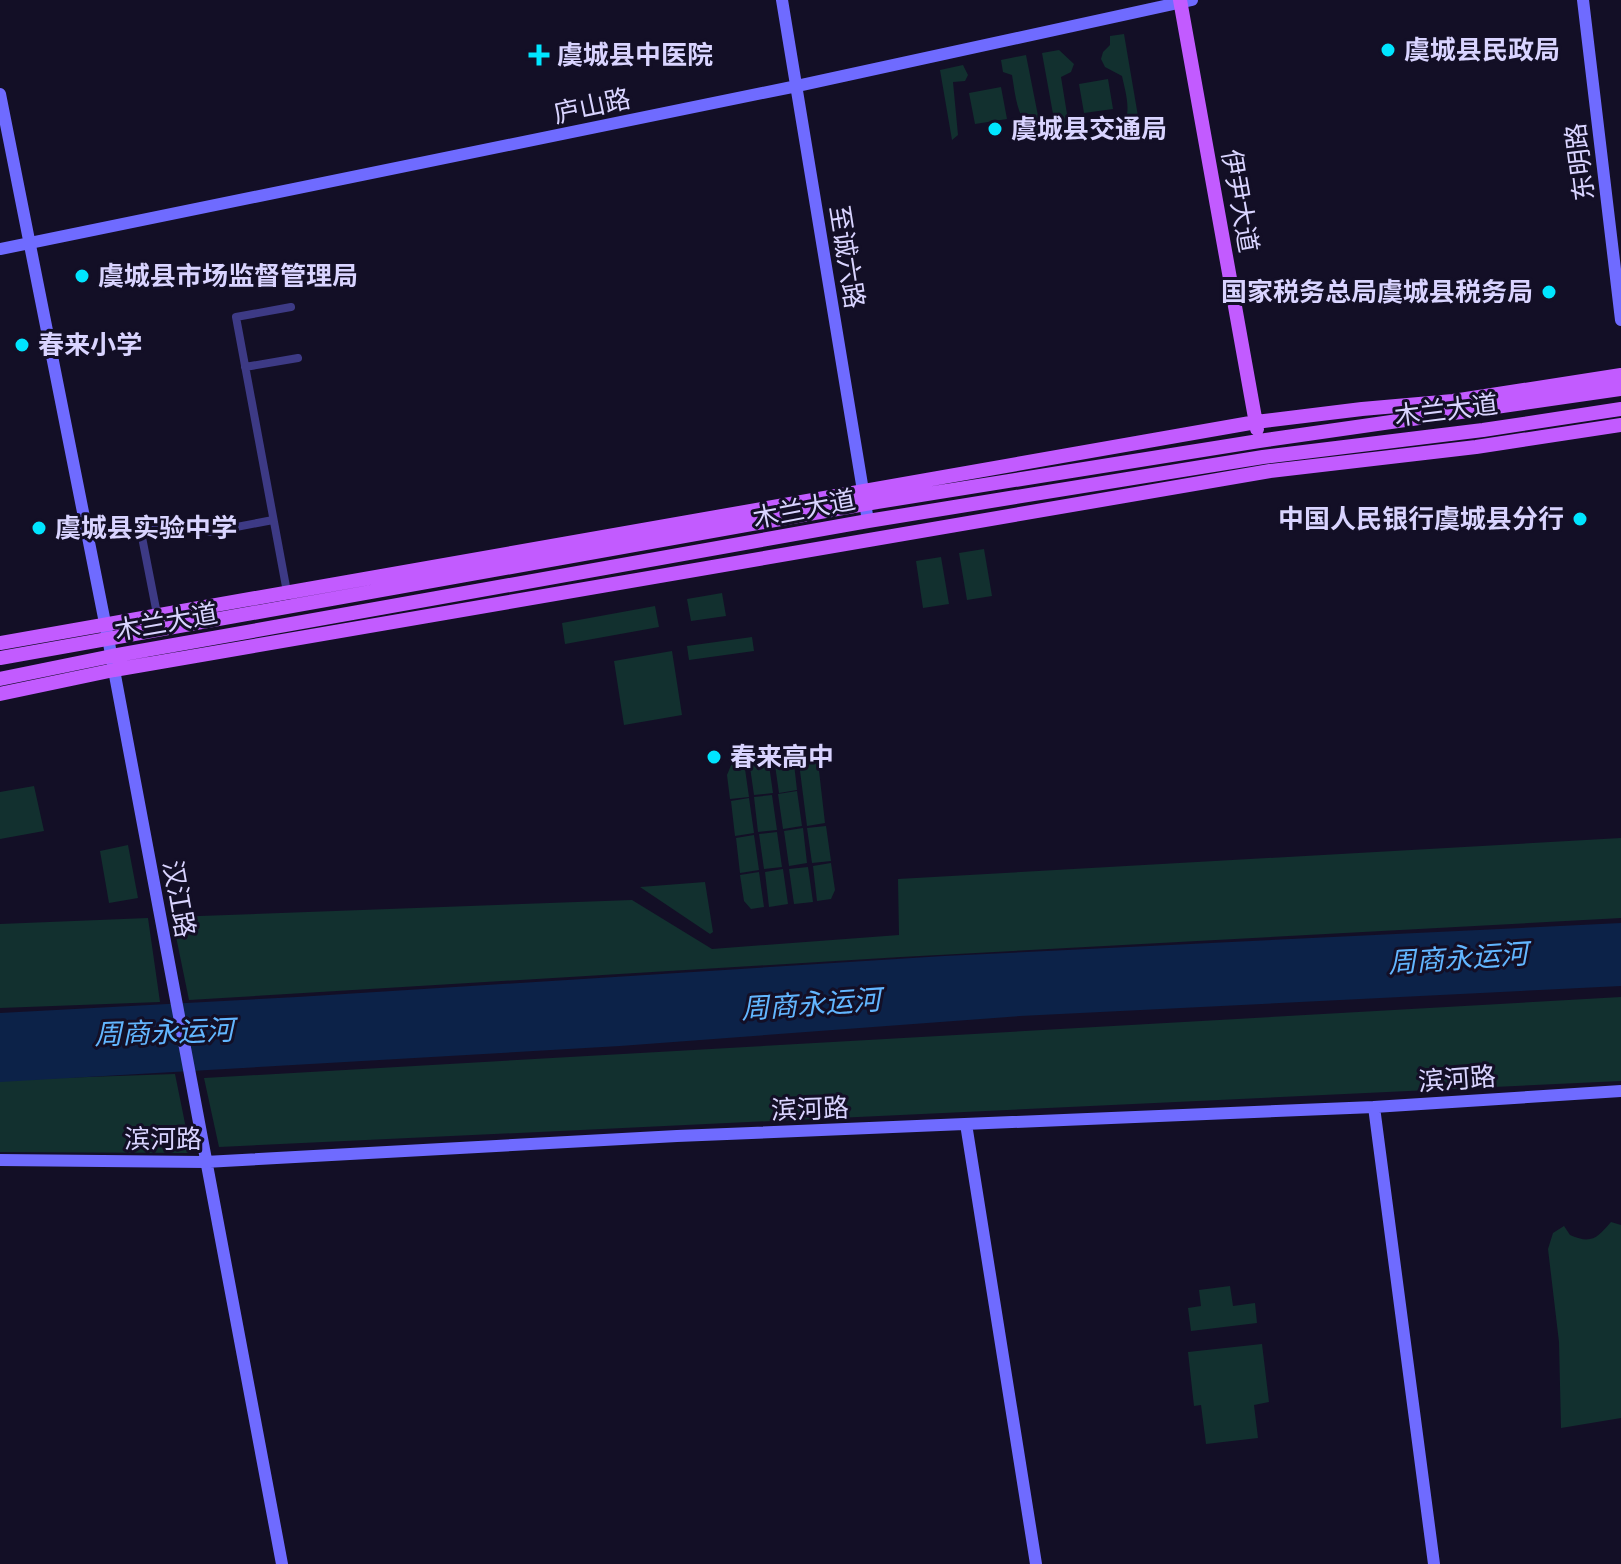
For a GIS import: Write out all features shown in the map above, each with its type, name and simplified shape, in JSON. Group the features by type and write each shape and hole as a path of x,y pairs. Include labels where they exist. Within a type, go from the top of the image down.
{"main road":[{"name":"伊尹大道","path":"1184,1 1263,457"},
{"path":"0,643 107,631 157,614 864,497 1256,422 1453,401 1621,375"},
{"name":"木兰大道","path":"0,658 107,631 864,497 1621,389"},
{"name":"木兰大道","path":"0,679 113,663 868,521 1263,457 1483,430 1621,409"},
{"path":"0,694 113,663 1270,471 1476,447 1621,425"}],"street":[{"name":"至诚六路","path":"782,0 868,521"},
{"name":"东明路","path":"1583,0 1621,320"},
{"name":"庐山路","path":"0,249 797,86 1184,1"},
{"name":"汉江路","path":"0,94 107,631 282,1564"},
{"path":"287,592 236,317 291,307"},
{"path":"245,367 298,358"},
{"path":"210,532 273,520"},
{"path":"157,614 141,532 169,527"},
{"name":"滨河路","path":"0,1160 205,1162 1374,1107 1621,1091"},
{"path":"1374,1107 1434,1564"},
{"path":"966,1124 1036,1564"}],"green space":[{"path":"1124,34 1140,128 1122,132 1127,97 1122,76 1105,67 1101,59 1110,45 1110,36"},
{"path":"1059,50 1074,64 1071,72 1061,77 1067,114 1062,136 1057,136 1042,53"},
{"path":"1026,55 1042,136 1027,125 1017,102 1012,75 1003,72 1001,60"},
{"path":"963,65 968,75 965,81 953,82 958,135 952,140 940,70"},
{"path":"1108,79 1113,109 1084,113 1079,84"},
{"path":"1001,87 1007,119 975,124 969,93"},
{"path":"984,549 992,596 967,600 959,553"},
{"path":"941,557 949,604 923,608 916,561"},
{"path":"722,593 726,616 691,621 687,599"},
{"path":"655,606 659,627 565,644 562,623"},
{"path":"752,637 754,651 689,660 687,646"},
{"path":"672,651 682,715 624,725 614,661"},
{"path":"810,754 818,762 825,823 807,826 798,755"},
{"path":"793,755 797,790 779,793 774,758"},
{"path":"768,758 773,793 754,795 749,760"},
{"path":"744,762 749,797 730,799 727,775 732,763"},
{"path":"34,786 44,831 0,839 0,792"},
{"path":"797,791 802,826 783,829 778,794"},
{"path":"772,795 777,830 758,832 754,797"},
{"path":"749,798 754,833 735,836 731,801"},
{"path":"826,826 831,861 812,863 807,828"},
{"path":"803,828 807,863 789,866 784,831"},
{"path":"777,832 782,867 764,869 759,834"},
{"path":"754,835 759,870 740,873 736,838"},
{"path":"1621,838 1621,918 189,1000 172,917 632,900 712,949 899,935 898,879"},
{"path":"128,845 138,898 109,903 100,851"},
{"path":"831,863 835,890 831,899 817,901 813,866"},
{"path":"808,867 813,902 794,904 789,869"},
{"path":"783,869 788,904 769,907 765,872"},
{"path":"759,872 764,907 751,909 744,901 740,875"},
{"path":"705,882 713,932 710,934 640,887"},
{"path":"148,918 160,1002 0,1008 0,924"},
{"path":"1621,997 1621,1081 219,1147 204,1078"},
{"path":"175,1074 191,1153 0,1152 0,1080"},
{"path":"1611,1222 1621,1225 1621,1418 1561,1428 1559,1342 1548,1249 1553,1233 1564,1226 1570,1235 1589,1239"},
{"path":"1230,1286 1233,1306 1255,1303 1257,1323 1191,1331 1188,1308 1201,1306 1199,1290"},
{"path":"1262,1344 1269,1402 1254,1405 1258,1438 1206,1444 1201,1405 1194,1406 1188,1352"}],"water":[{"name":"周商永运河","path":"1621,923 1621,986 1020,1016 620,1046 0,1082 0,1013 944,956"}],"place":[{"name":"虞城县民政局","path":"1388,50"},
{"name":"虞城县中医院","path":"539,55"},
{"name":"虞城县交通局","path":"995,129"},
{"name":"虞城县市场监督管理局","path":"82,276"},
{"name":"国家税务总局虞城县税务局","path":"1549,292"},
{"name":"春来小学","path":"22,345"},
{"name":"中国人民银行虞城县分行","path":"1580,519"},
{"name":"虞城县实验中学","path":"39,528"},
{"name":"春来高中","path":"714,757"}]}
